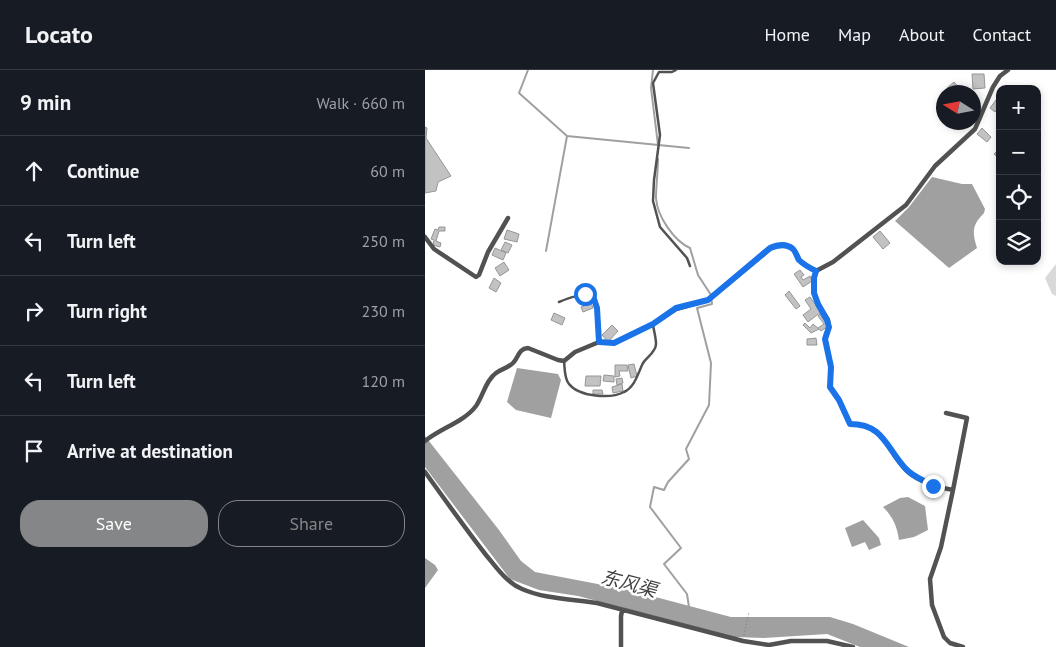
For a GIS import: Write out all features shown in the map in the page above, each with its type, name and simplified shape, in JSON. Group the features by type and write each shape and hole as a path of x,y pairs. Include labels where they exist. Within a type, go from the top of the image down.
{"street":[{"path":"953,490 933,486 907,471 882,437 872,427 862,424 850,424 839,400 830,387 831,367 825,339 829,327 814,293 814,278 816,271 833,262 906,205 935,166 975,129 993,86 1000,76 1008,70"},
{"path":"425,236 434,249 477,277 488,252 508,218"},
{"path":"425,441 433,434 468,414 476,405 496,372 514,362 519,351 524,348 564,361 575,352 599,342 614,343 653,324 676,308 711,297 770,248 777,245 787,246 793,250 799,259 816,271"},
{"path":"946,413 967,418 941,547 930,579 932,605 944,637 950,643 963,647"},
{"path":"425,472 472,537 511,583 533,593 547,597 575,599 743,641 769,645 809,640 827,641 853,647"},
{"path":"621,647 622,611"}],"lane":[{"path":"675,70 672,72 659,72 653,83 660,134 653,201 660,227 687,258 690,266"},
{"path":"559,302 585,294 593,296 597,308 599,342"},
{"path":"564,361 566,378 570,386 581,392 594,396 614,396 625,392 635,382 644,362 653,353 656,345 653,324"}],"path":[{"path":"743,641 749,612"}],"shaded area":[{"path":"932,177 962,184 972,184 985,209 974,229 977,248 949,268 895,221 909,207"},
{"path":"1056,264 1056,296 1052,294 1045,278"},
{"path":"517,368 558,374 561,380 551,418 516,410 507,402"},
{"path":"425,436 521,561 535,572 629,590 731,617 830,617 853,624 909,647 860,647 827,634 764,638 734,637 578,596 539,590 510,579 425,467"},
{"path":"908,497 925,506 928,530 914,537 899,540 894,522 883,507 900,498"},
{"path":"863,520 879,538 881,545 869,550 865,542 852,547 845,528"},
{"path":"425,558 435,565 438,570 425,588"}],"building":[{"path":"972,74 984,74 985,88 981,88 981,85 973,85"},
{"path":"996,100 995,112 990,108"},
{"path":"425,127 427,128 426,138 451,176 438,182 436,191 425,193"},
{"path":"982,128 991,137 987,142 977,134"},
{"path":"439,227 445,227 445,231 439,231 436,241 441,243 440,247 433,245 434,240 431,239 435,229 438,230"},
{"path":"507,230 519,234 517,242 504,239"},
{"path":"880,231 890,243 883,249 873,237"},
{"path":"505,242 512,245 508,253 501,250"},
{"path":"495,248 506,253 503,260 492,255"},
{"path":"504,262 509,270 500,276 495,268"},
{"path":"800,270 804,275 801,277 803,280 810,276 812,281 803,287 794,274"},
{"path":"494,278 501,283 496,292 489,288"},
{"path":"789,291 800,306 796,309 785,295"},
{"path":"810,297 821,312 808,322 803,315 811,309 805,300"},
{"path":"591,303 593,308 583,312 581,307"},
{"path":"554,313 565,318 562,325 551,320"},
{"path":"820,314 828,326 821,331 818,328 824,324 818,316"},
{"path":"805,323 810,328 813,324 819,329 811,333 803,325"},
{"path":"612,325 618,331 608,342 602,335"},
{"path":"816,338 817,345 807,345 807,339"},
{"path":"634,364 637,376 631,378 628,365"},
{"path":"615,365 627,365 628,371 619,371 620,376 615,377"},
{"path":"604,375 614,376 614,382 603,381"},
{"path":"586,376 601,376 600,386 585,386"},
{"path":"622,378 623,383 617,385 616,379"},
{"path":"622,384 623,391 613,393 612,387"},
{"path":"593,390 602,390 603,394 593,394"}],"waterway":[{"path":"528,70 519,93 567,136 689,148"},
{"path":"653,70 651,88 658,145"},
{"path":"546,251 567,136"},
{"path":"658,159 656,198 659,212 672,234 690,248 698,275 711,295 712,304 697,308 711,363 709,405 686,449 689,459 668,482 664,490 654,487 650,507 681,548 664,564 687,594 689,607"}],"route":[{"path":"585,294 593,296 597,308 599,342 614,343 653,324 676,308 708,300 770,248 777,245 787,246 808,267 816,271 814,293 829,327 825,344 831,367 830,387 839,400 850,424 862,424 872,427 882,437 907,471 933,486"}],"water label":[{"name":"东风渠","path":"629,583"}]}
